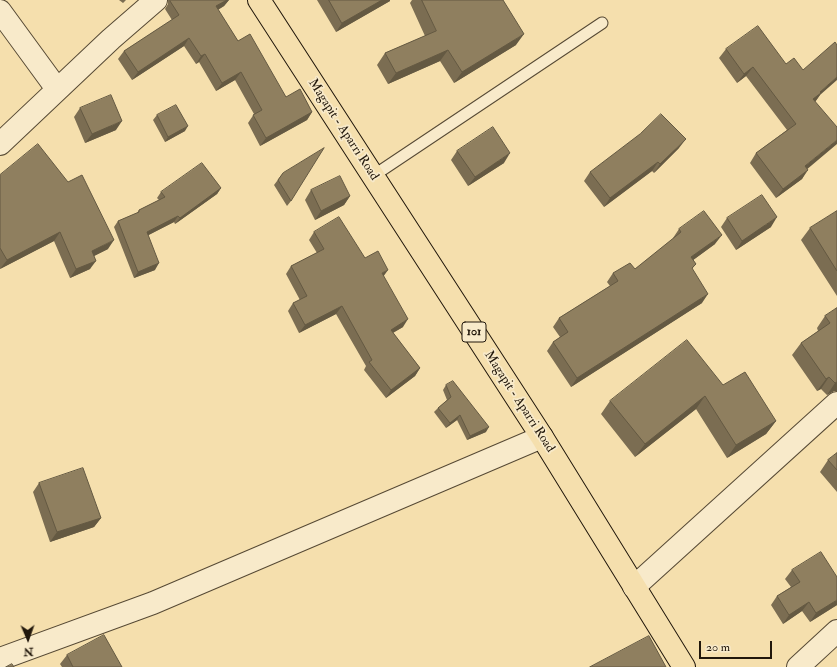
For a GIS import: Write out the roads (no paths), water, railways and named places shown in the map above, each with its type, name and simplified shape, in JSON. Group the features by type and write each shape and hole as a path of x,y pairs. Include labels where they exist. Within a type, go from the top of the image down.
{"main road":[{"name":"Magapit - Aparri Road","path":"259,0 542,437 684,667"}],"street":[{"path":"0,144 111,39 156,0"},
{"path":"0,11 57,89"},
{"path":"634,587 837,403"},
{"path":"0,659 153,603 542,437"},
{"path":"798,667 837,631"}],"lane":[{"path":"373,176 602,23"}]}
